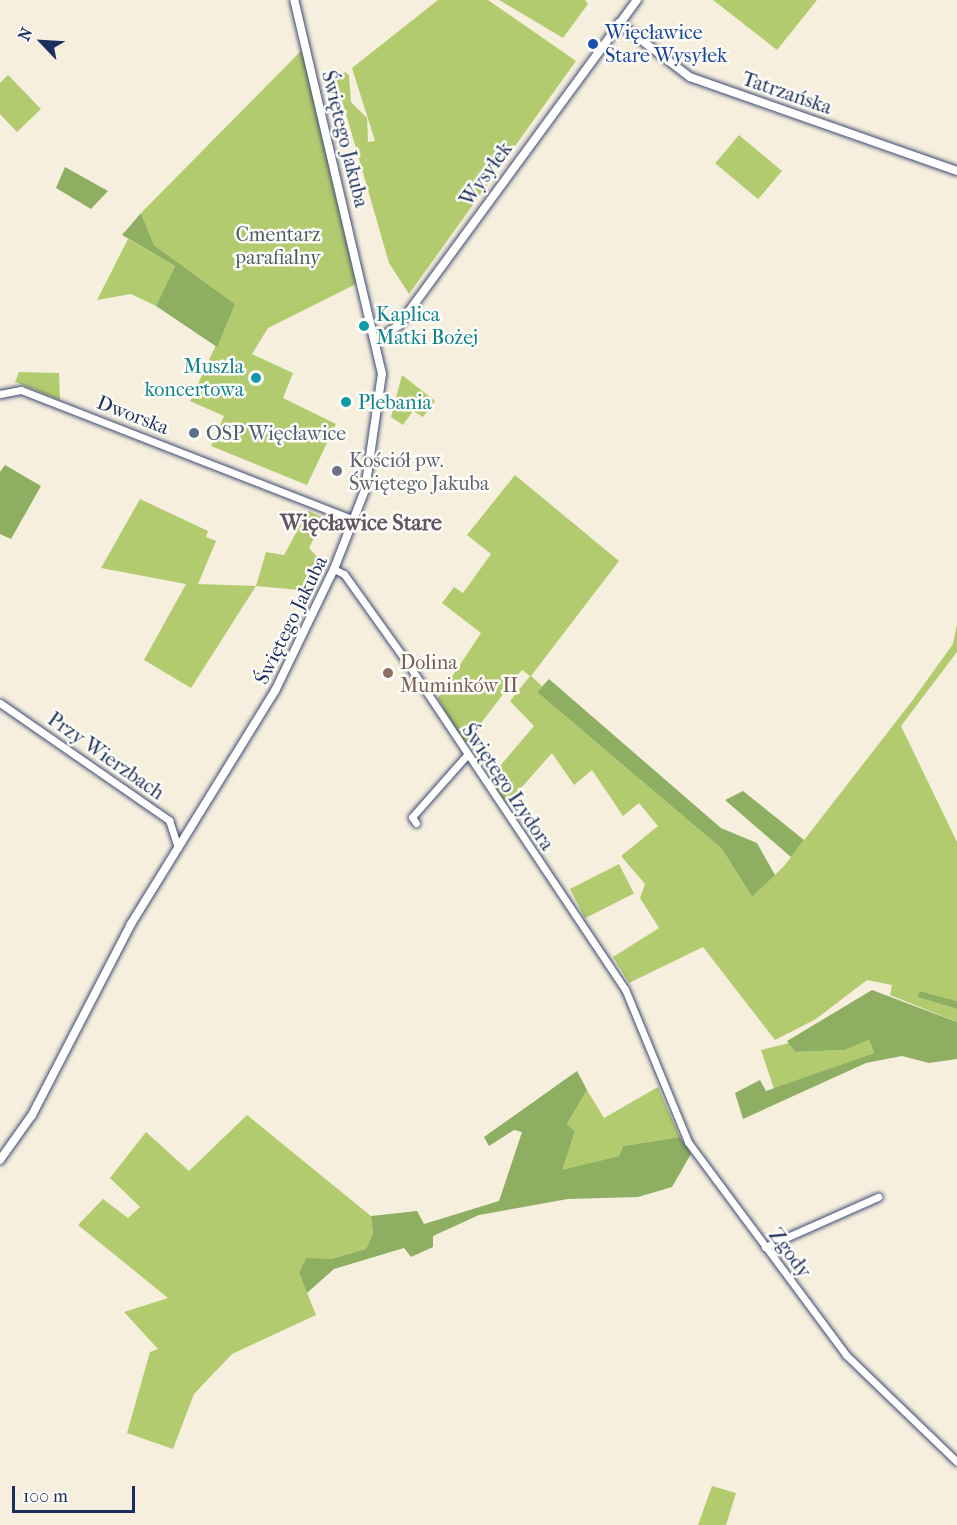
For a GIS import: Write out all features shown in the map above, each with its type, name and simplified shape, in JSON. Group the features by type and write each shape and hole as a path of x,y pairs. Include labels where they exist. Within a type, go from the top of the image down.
{"street":[{"name":"Świętego Jakuba","path":"0,1160 32,1115 110,962 276,691 334,569 354,520 377,434 382,374 377,340 294,0"},
{"name":"Wysyłek","path":"377,340 399,325 637,0"},
{"name":"Tatrzańska","path":"619,23 690,77 957,171"},
{"name":"Dworska","path":"0,394 21,390 354,520"},
{"name":"Świętego Izydora","path":"334,569 344,574 404,658 466,756 625,989 643,1032"},
{"name":"Przy Wierzbach","path":"0,703 169,820 178,848"},
{"path":"416,823 412,817 466,756"},
{"name":"Zgody","path":"643,1032 688,1142 846,1355 957,1462"},
{"path":"765,1247 878,1197"}],"green space":[{"path":"438,0 488,0 576,61 409,294 389,263 336,79 345,72 349,75 351,102 367,118 368,142 375,141 352,68"},
{"path":"499,0 585,0 588,4 563,38"},
{"path":"713,0 817,0 777,50"},
{"name":"Cmentarz parafialny","path":"302,50 356,284 268,328 252,354 293,373 283,398 336,424 307,485 211,446 224,416 190,401 235,304 154,245 141,213"},
{"path":"8,75 41,109 17,132 0,114 0,83"},
{"path":"739,135 782,171 758,199 715,163"},
{"path":"65,167 108,191 91,209 56,188"},
{"path":"141,213 154,245 235,304 217,347 156,306 175,266 122,235"},
{"path":"128,239 175,266 156,306 131,294 97,300"},
{"path":"19,372 59,373 60,400 15,382"},
{"path":"402,375 435,401 423,417 413,411 403,425 391,417"},
{"path":"5,465 41,486 11,539 0,534 0,472"},
{"path":"515,475 619,561 531,676 542,686 537,692 722,849 752,897 784,866 912,701 953,644 957,624 957,652 901,726 957,842 957,1001 920,991 917,997 957,1009 957,1022 890,995 892,985 867,980 816,1019 775,1040 703,947 629,983 613,957 659,928 640,898 645,884 621,856 658,826 639,803 623,816 592,770 574,785 552,753 507,804 489,779 534,726 510,701 530,676 522,670 464,745 438,698 481,633 442,603 454,587 463,593 491,554 467,535"},
{"path":"140,499 208,531 206,537 216,541 198,584 256,586 191,688 144,660 186,584 101,568"},
{"path":"308,511 324,518 309,548 324,564 310,591 256,586 266,552 284,555"},
{"path":"549,679 721,828 757,843 775,875 752,897 722,849 537,692"},
{"path":"743,791 804,840 791,857 725,800"},
{"path":"619,864 634,893 585,918 570,889"},
{"path":"872,990 957,1022 957,1059 929,1063 902,1056 866,1063 743,1119 735,1093 760,1080 766,1091 874,1053 869,1040 844,1050 795,1052 787,1041"},
{"path":"920,991 957,1001 957,1009 917,997"},
{"path":"869,1040 874,1053 774,1089 761,1050 789,1043 795,1052 843,1050"},
{"path":"577,1071 587,1090 567,1124 575,1131 562,1170 619,1156 623,1146 680,1137 691,1154 672,1187 638,1197 568,1199 479,1215 433,1236 433,1247 411,1257 404,1248 334,1269 307,1293 299,1273 306,1258 331,1259 366,1249 373,1233 371,1216 417,1211 424,1224 499,1201 522,1132 514,1130 489,1146 484,1137"},
{"path":"658,1087 680,1137 623,1146 619,1156 561,1171 575,1131 567,1124 587,1090 604,1118"},
{"path":"247,1115 371,1216 373,1233 366,1249 331,1259 306,1259 299,1273 316,1315 232,1354 194,1394 173,1449 127,1433 150,1352 158,1349 124,1312 168,1298 78,1225 103,1199 128,1218 140,1207 110,1178 146,1132 189,1171"},
{"path":"712,1486 736,1493 726,1525 698,1525"}],"place":[{"name":"Więcławice Stare Wysyłek","path":"593,44"},
{"name":"Kaplica Matki Bożej","path":"364,326"},
{"name":"Muszla koncertowa","path":"256,378"},
{"name":"Plebania","path":"346,402"},
{"name":"OSP Więcławice","path":"194,433"},
{"name":"Kościół pw. Świętego Jakuba","path":"337,471"},
{"name":"Dolina Muminków II","path":"388,673"}],"district":[{"name":"Więcławice Stare","path":"361,524"}]}
